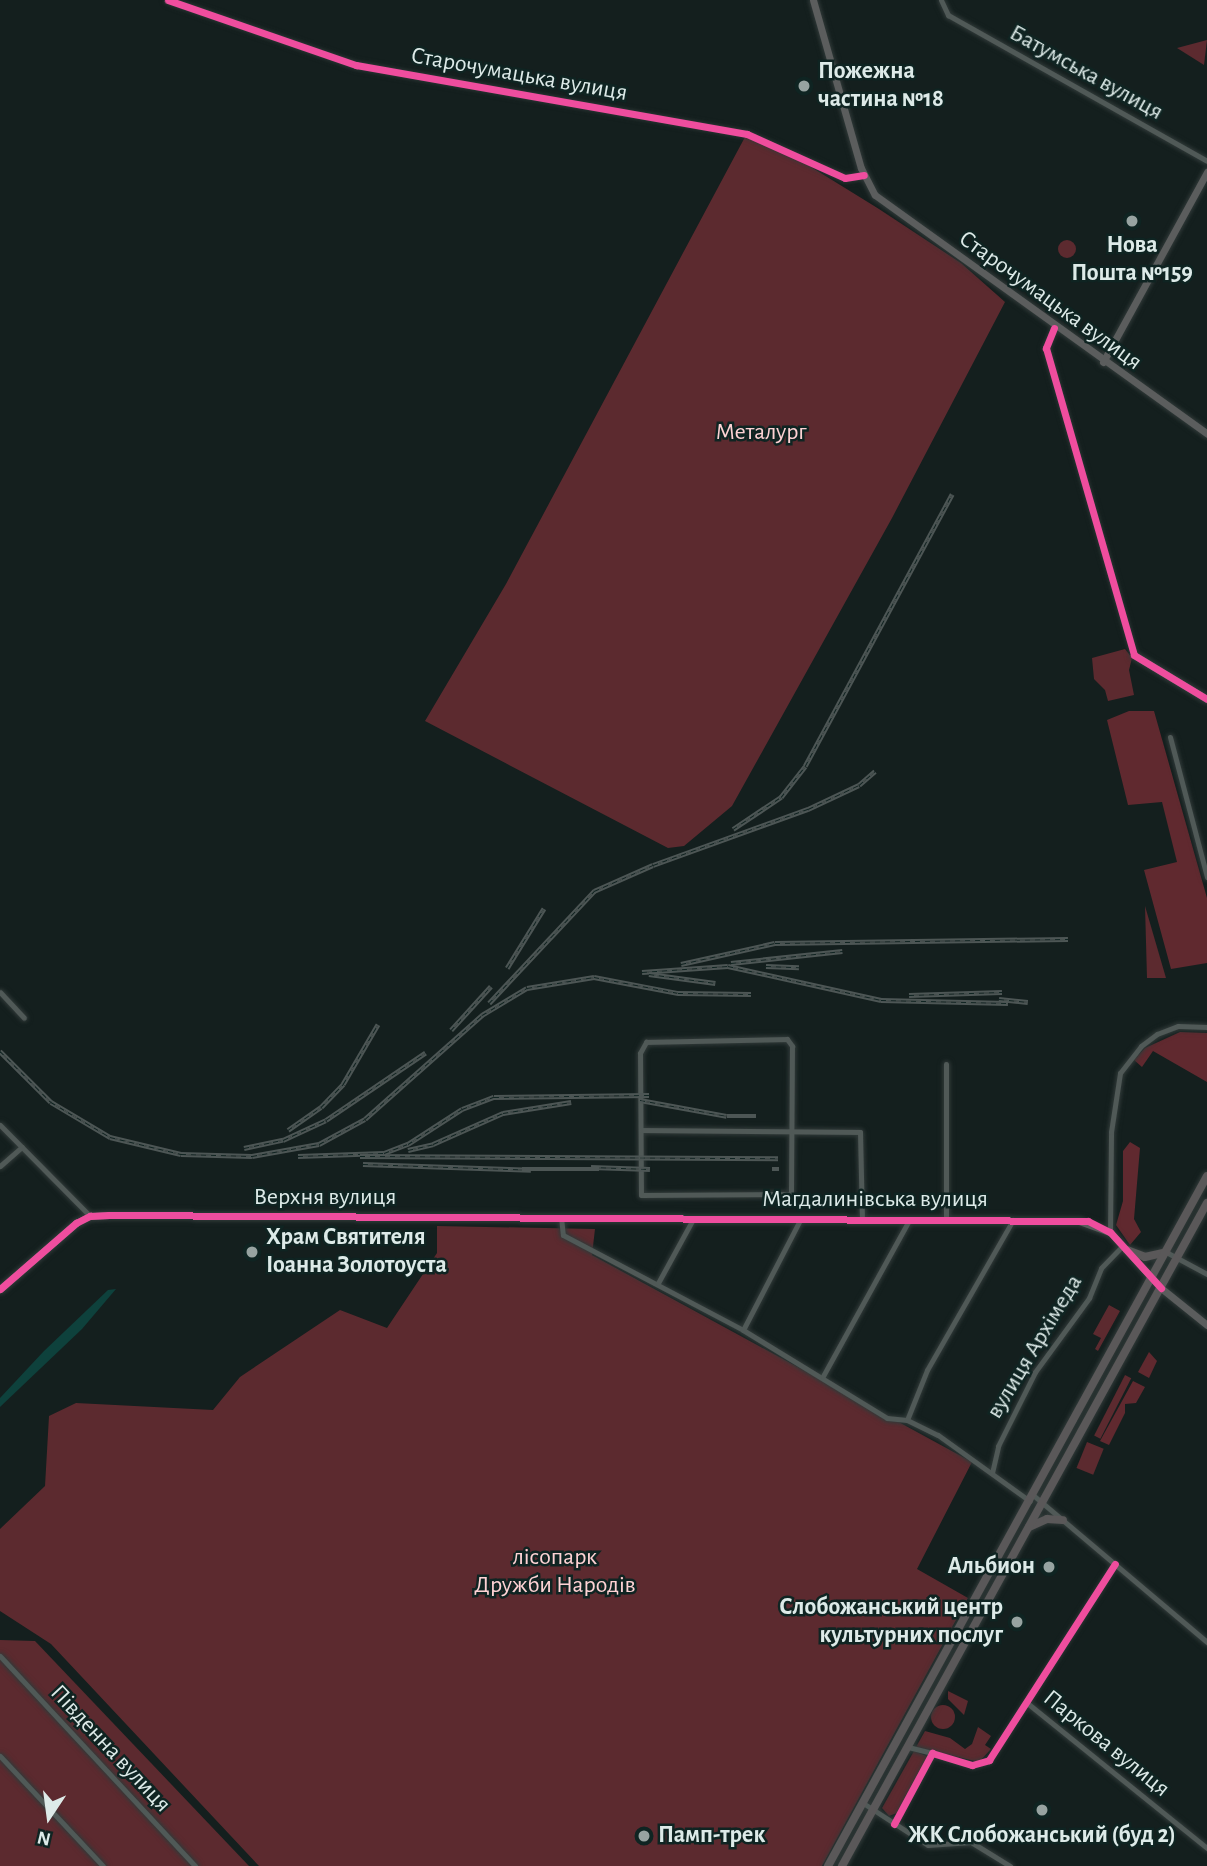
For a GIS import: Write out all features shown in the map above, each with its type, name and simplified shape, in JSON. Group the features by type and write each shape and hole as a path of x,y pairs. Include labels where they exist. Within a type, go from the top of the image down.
{"main road":[{"path":"828,1866 1207,1176"},
{"path":"842,1866 1207,1203"},
{"path":"1124,1248 1145,1256 1166,1252"},
{"path":"1029,1527 1046,1519 1063,1520"}],"street":[{"name":"Старочумацька вулиця","path":"168,0 356,65 747,134 845,178 864,175 875,195 1054,328 1207,434"},
{"path":"813,0 864,175"},
{"name":"Батумська вулиця","path":"941,0 948,15 1207,161"},
{"path":"1103,362 1207,172"},
{"path":"1054,328 1046,348 1134,655 1207,699"},
{"path":"1170,737 1204,841 1207,877"},
{"path":"0,992 24,1018"},
{"path":"1207,1027 1178,1027 1157,1034 1141,1046 1120,1073 1112,1118 1110,1232 1161,1288 1207,1325"},
{"path":"787,1039 793,1046 790,1132 789,1197 688,1198 641,1195 640,1053 646,1042 787,1039"},
{"path":"946,1064 946,1220"},
{"path":"0,1125 90,1216 0,1289"},
{"path":"641,1130 863,1133 862,1220"},
{"path":"0,1166 22,1147"},
{"name":"Верхня вулиця","path":"90,1216 561,1217"},
{"path":"561,1217 563,1235 659,1283 743,1330 823,1376 887,1418 907,1420 938,1435 992,1473 1042,1503 1207,1642"},
{"name":"Магдалинівська вулиця","path":"561,1217 1088,1221 1110,1232"},
{"path":"743,1330 802,1218"},
{"path":"659,1283 693,1219"},
{"path":"823,1376 909,1220"},
{"path":"907,1420 927,1370 1013,1220"},
{"name":"вулиця Архімеда","path":"992,1473 998,1446 1035,1372 1089,1298 1101,1268 1124,1248"},
{"path":"1166,1252 1207,1274"},
{"path":"908,1746 981,1765 989,1760 1115,1564"},
{"name":"Південна вулиця","path":"0,1656 195,1866"},
{"name":"Паркова вулиця","path":"1026,1702 1207,1848"},
{"path":"894,1824 932,1754"},
{"path":"0,1756 103,1866"},
{"path":"863,1803 933,1847 971,1842 1010,1866"}],"green space":[{"path":"1207,40 1204,65 1177,48"},
{"name":"Металург","path":"745,137 790,154 879,209 961,263 1005,302 892,518 732,806 684,846 668,848 425,721 506,584"},
{"path":"1067,240 1073,243 1076,249 1073,255 1067,258 1061,255 1058,249 1061,243"},
{"path":"1125,649 1132,658 1129,670 1134,695 1108,701 1105,690 1094,679 1092,658"},
{"path":"1145,906 1166,978 1147,978"},
{"name":"лісопарк Дружби Народів","path":"437,1226 595,1229 592,1255 972,1462 917,1569 968,1598 822,1866 259,1866 51,1644 0,1611 0,1529 45,1486 49,1416 76,1403 213,1410 240,1377 340,1310 387,1328 437,1253"},
{"path":"1109,1305 1120,1311 1098,1351 1095,1349 1101,1338 1093,1334"},
{"path":"1125,1375 1131,1378 1100,1439 1094,1436"},
{"path":"1087,1442 1104,1449 1093,1475 1077,1468"},
{"path":"0,1640 35,1641 249,1866 0,1866"},
{"path":"948,1691 968,1701 964,1715 948,1699"},
{"path":"943,1705 951,1709 955,1717 951,1725 943,1729 935,1725 931,1717 935,1709"},
{"path":"978,1727 991,1736 985,1745 991,1749 979,1762 916,1747 925,1731 950,1738 965,1749 972,1744"},
{"path":"914,1751 929,1757 897,1813 889,1816 882,1808"}],"shaded area":[{"path":"1129,711 1154,711 1207,898 1207,963 1171,969 1144,870 1177,862 1162,802 1128,805 1107,720"},
{"path":"1180,1032 1207,1033 1207,1082 1153,1051 1142,1067 1134,1060 1145,1048"},
{"path":"1130,1142 1140,1148 1134,1219 1141,1232 1130,1245 1116,1225 1123,1201 1123,1151"},
{"path":"116,1289 82,1329 0,1407 0,1398 44,1351 108,1290"},
{"path":"1149,1352 1157,1361 1149,1378 1138,1372"},
{"path":"1133,1381 1145,1387 1136,1403 1125,1404 1125,1413 1109,1445 1100,1441"}],"railway":[{"path":"733,829 781,797 805,766 952,494"},
{"path":"489,1003 594,891 653,865 808,809 859,785 875,771"},
{"path":"507,968 544,908"},
{"path":"681,964 775,943 1068,939"},
{"path":"731,963 842,951"},
{"path":"642,972 728,966 881,1000 1008,1003"},
{"path":"766,966 799,967"},
{"path":"649,974 715,983"},
{"path":"0,1051 51,1102 110,1137 181,1154 252,1156 319,1144 365,1119 482,1015 527,988 594,977 678,993 751,994"},
{"path":"451,1030 491,986"},
{"path":"909,995 1002,992"},
{"path":"999,999 1028,1002"},
{"path":"288,1130 321,1107 343,1084 378,1024"},
{"path":"244,1148 283,1140 326,1120 425,1053"},
{"path":"298,1156 384,1153 408,1144 462,1109 494,1097 649,1095"},
{"path":"640,1100 727,1116 756,1116"},
{"path":"408,1150 433,1144 503,1113 571,1102"},
{"path":"360,1156 778,1158"},
{"path":"363,1164 531,1170"},
{"path":"591,1167 650,1169"},
{"path":"522,1169 599,1169"},
{"path":"772,1169 779,1169"}],"cycle path":[{"path":"168,0 356,65 747,134 845,178 864,175"},
{"path":"1054,328 1046,348 1134,655 1207,699"},
{"path":"0,1289 76,1223 90,1216 109,1215 1088,1221 1110,1232 1161,1288"},
{"path":"894,1824 932,1753 972,1765 989,1760 1115,1564"}],"place":[{"name":"Пожежна частина №18","path":"804,86"},
{"name":"Нова Пошта №159","path":"1132,221"},
{"name":"Храм Святителя Іоанна Золотоуста","path":"252,1252"},
{"name":"Альбион","path":"1049,1567"},
{"name":"Слобожанський центр культурних послуг","path":"1017,1622"},
{"name":"ЖК Слобожанський (буд 2)","path":"1042,1810"},
{"name":"Памп-трек","path":"644,1836"}]}
